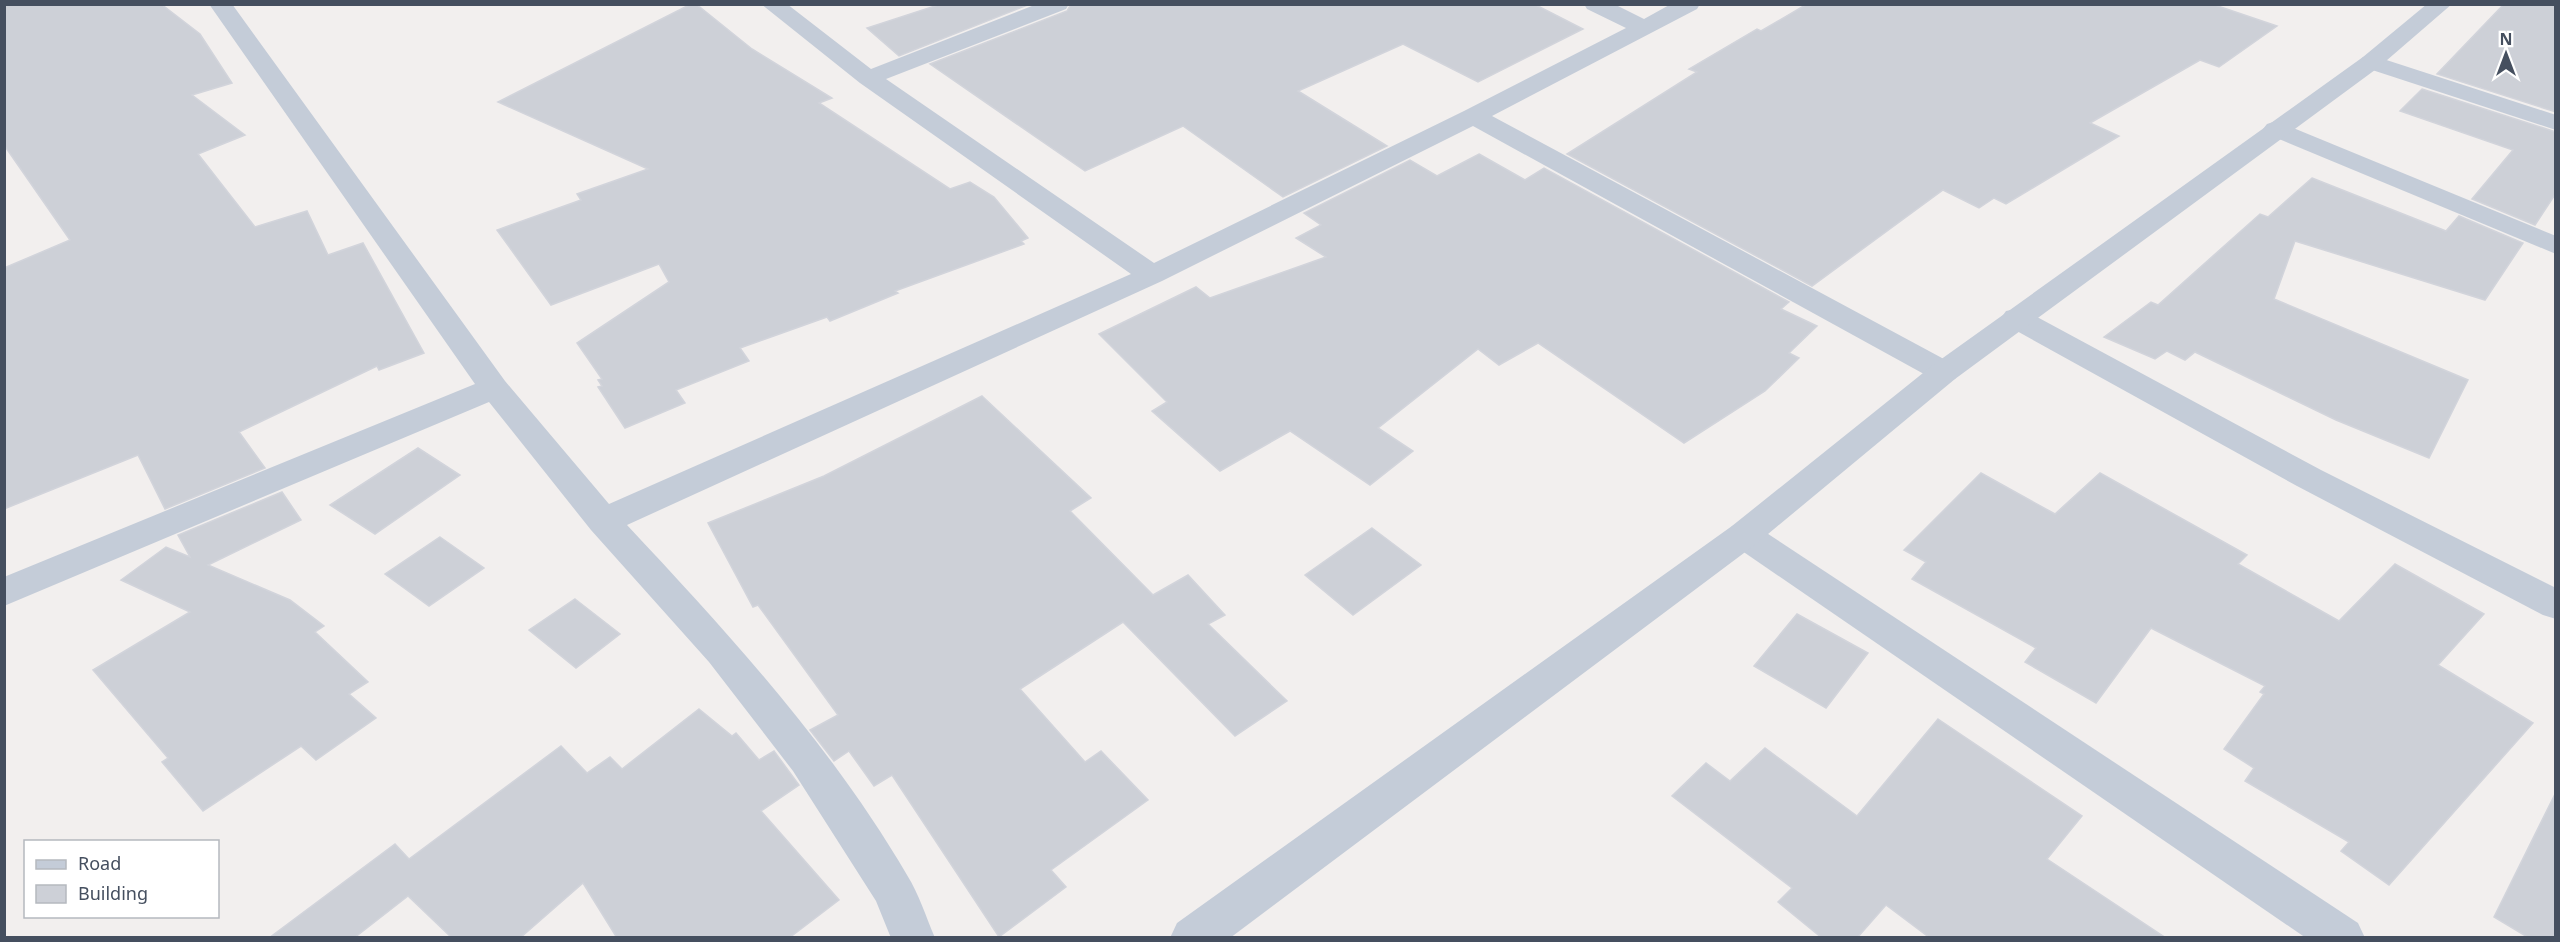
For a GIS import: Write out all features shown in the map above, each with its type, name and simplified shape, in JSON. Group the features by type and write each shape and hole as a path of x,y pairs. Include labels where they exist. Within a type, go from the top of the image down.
{"street":[{"path":"220,4 494,388 603,521 722,652 807,759 893,891 913,938"},
{"path":"772,4 868,78 1152,275"},
{"path":"868,78 1058,4"},
{"path":"1594,4 1642,27"},
{"path":"603,521 1152,275 1473,116 1689,4"},
{"path":"1211,933 1744,535 1944,372 2371,62 2441,4"},
{"path":"2371,62 2556,123"},
{"path":"1473,116 1944,372"},
{"path":"2276,129 2556,246"},
{"path":"2016,318 2309,478 2556,605"},
{"path":"4,592 494,388"},
{"path":"1744,535 2343,938"}],"building":[{"path":"4,4 161,4 200,34 232,83 192,95 245,135 198,154 255,227 307,211 328,255 363,243 424,353 379,370 377,366 239,432 265,468 165,509 138,455 4,509 4,268 70,240 4,145"},
{"path":"691,4 696,4 752,49 832,98 819,103 950,189 970,182 994,197 1028,238 1021,241 1024,244 895,291 898,293 830,321 827,317 740,348 749,361 676,390 685,403 625,428 598,387 602,386 598,380 602,379 577,343 669,282 659,264 551,305 497,230 581,200 577,194 648,169 498,102"},
{"path":"941,4 1030,4 899,56 867,28"},
{"path":"1071,4 1534,4 1583,29 1478,82 1403,44 1298,91 1387,146 1283,197 1183,126 1085,171 930,64 1067,11"},
{"path":"1807,4 2212,4 2277,26 2219,67 2200,60 2090,123 2119,136 2006,204 1994,198 1979,208 1943,190 1812,286 1567,154 1697,72 1689,69 1757,29 1761,31"},
{"path":"2504,4 2556,4 2556,112 2437,74"},
{"path":"2422,89 2556,132 2556,193 2535,225 2472,199 2513,150 2400,111"},
{"path":"1479,154 1525,180 1544,168 1789,302 1781,309 1817,326 1789,353 1799,358 1765,391 1684,443 1538,343 1499,365 1478,349 1378,428 1413,451 1370,485 1290,431 1220,471 1152,411 1167,402 1099,334 1196,287 1210,298 1326,257 1296,238 1321,225 1304,213 1410,160 1437,176"},
{"path":"2312,178 2446,231 2459,216 2523,243 2485,300 2295,241 2274,299 2468,380 2429,458 2336,420 2195,352 2185,360 2167,351 2155,359 2104,337 2151,302 2158,305 2260,214 2268,217"},
{"path":"982,396 1091,498 1070,511 1153,595 1188,575 1225,615 1208,624 1287,701 1235,736 1123,622 1020,689 1085,762 1101,751 1148,800 1051,870 1066,887 999,937 892,775 874,786 849,751 834,761 810,730 838,715 758,605 753,607 708,523 824,476"},
{"path":"418,448 460,475 375,534 330,505"},
{"path":"1981,473 2055,514 2100,473 2247,555 2238,564 2339,621 2395,564 2484,614 2438,665 2533,723 2389,885 2341,851 2349,842 2245,781 2254,768 2224,749 2264,694 2260,692 2265,686 2151,628 2096,703 2025,662 2036,648 1912,579 1926,562 1904,550"},
{"path":"282,492 301,520 208,565 290,600 324,626 315,632 368,682 349,694 376,718 316,760 301,746 203,811 162,762 168,758 93,670 190,612 121,580 166,547 190,557 178,535"},
{"path":"1372,528 1421,565 1353,615 1305,575"},
{"path":"440,537 484,568 429,606 385,574"},
{"path":"575,599 620,634 576,668 529,630"},
{"path":"1797,614 1868,653 1826,708 1754,666"},
{"path":"699,709 732,736 736,733 759,760 774,751 799,785 761,811 839,900 789,938 617,938 583,883 520,938 452,938 408,896 354,938 269,938 395,844 409,859 561,746 587,773 610,757 622,769"},
{"path":"1938,719 2082,816 2047,859 2166,938 1930,938 1886,905 1857,938 1822,938 1778,902 1792,888 1672,796 1706,763 1730,781 1765,748 1857,816"},
{"path":"2556,792 2556,938 2529,938 2494,917"}]}
